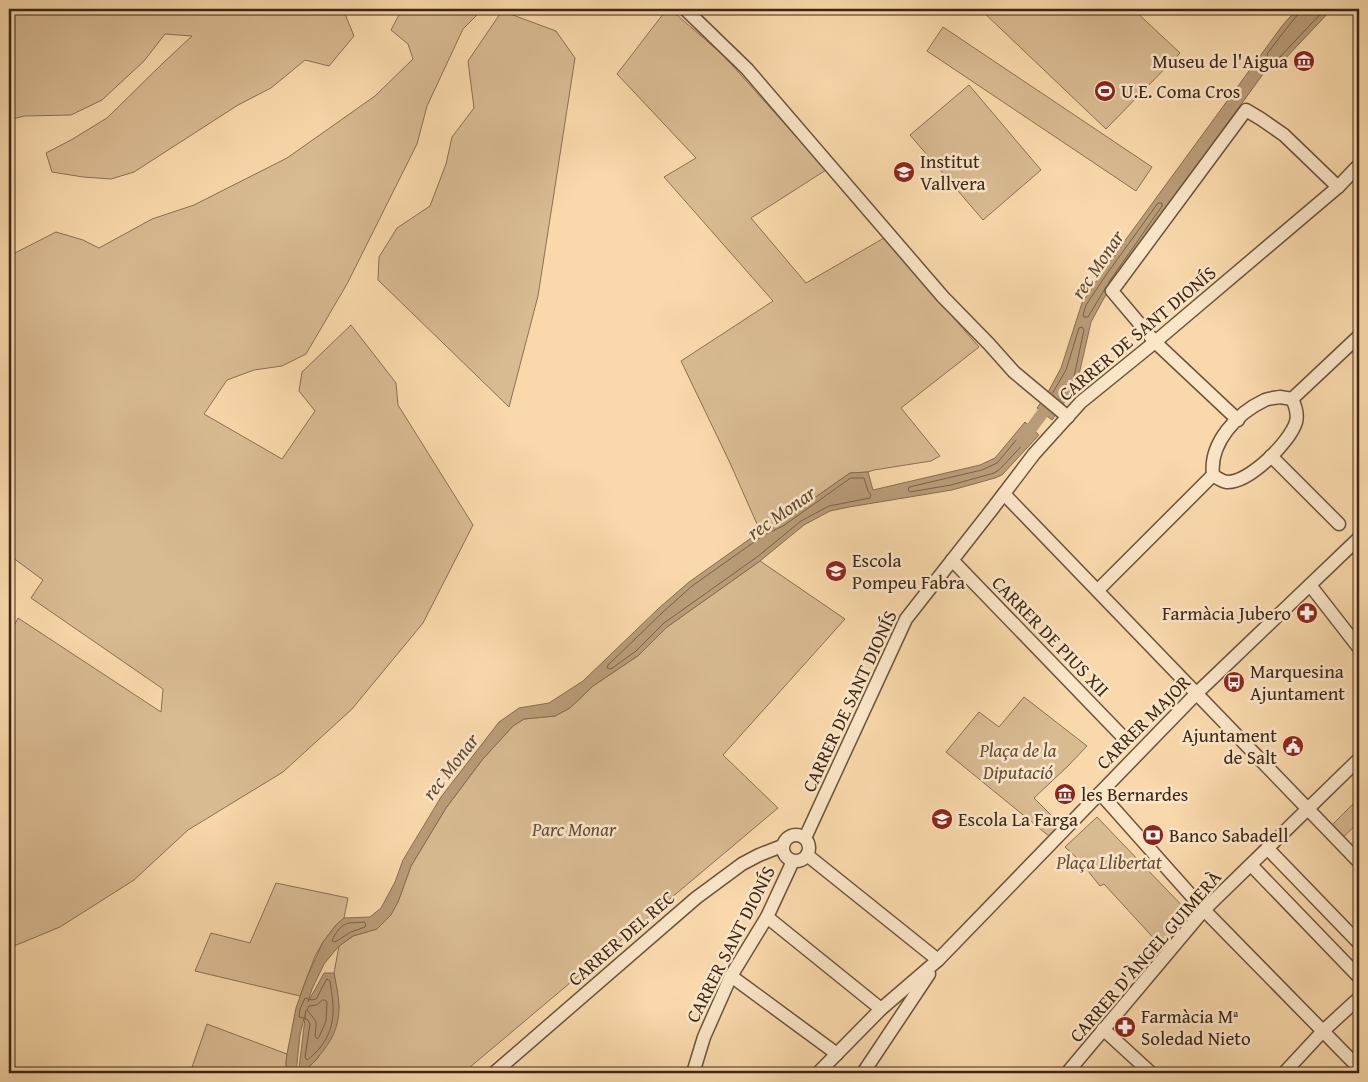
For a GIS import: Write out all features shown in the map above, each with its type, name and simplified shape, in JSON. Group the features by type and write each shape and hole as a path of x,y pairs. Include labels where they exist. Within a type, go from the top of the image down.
{"street":[{"path":"685,9 747,70 943,297 1014,372 1065,414"},
{"path":"1238,420 1155,342 1112,291 1246,110 1284,135 1338,187"},
{"name":"CARRER DE SANT DIONÍS","path":"805,838 906,619 1065,414 1155,342 1338,187 1359,165"},
{"path":"1292,399 1359,336"},
{"path":"1280,397 1292,399 1297,411 1296,424 1283,444 1271,456 1247,475 1237,480 1228,482 1220,480 1213,475 1212,465 1217,446 1223,436 1247,410 1266,400 1280,397"},
{"path":"1271,456 1339,524"},
{"path":"1098,590 1213,475"},
{"path":"1004,494 1359,862"},
{"name":"CARRER MAJOR","path":"818,1073 882,1009 938,960 1186,707 1197,693 1359,538"},
{"name":"CARRER DE PIUS XII","path":"952,560 1124,738"},
{"path":"1310,585 1359,648"},
{"name":"CARRER D'ÀNGEL GUIMERÀ","path":"1067,1073 1204,910 1359,759"},
{"path":"1100,793 1204,910 1359,1068"},
{"path":"794,834 805,838 809,843 808,855 801,860 794,861 785,856 782,846 786,838 794,834"},
{"name":"CARRER DEL REC","path":"494,1073 696,898 742,864 782,846"},
{"path":"1268,849 1359,943"},
{"path":"808,855 938,960"},
{"name":"CARRER SANT DIONÍS","path":"693,1073 704,1037 731,976 767,917 794,861"},
{"path":"1251,865 1359,977"},
{"path":"767,917 882,1009"},
{"name":"CARRER MAJOR","path":"863,1073 938,960"},
{"path":"731,976 839,1052"},
{"path":"1284,1073 1323,1031 1359,998"},
{"path":"1103,1029 1151,1073"}],"green space":[{"path":"9,9 343,9 354,36 329,66 305,60 271,88 238,105 134,172 111,179 83,177 52,172 46,153 107,118 192,36 165,34 144,61 102,100 71,115 24,116 9,120"},
{"path":"394,9 483,9 463,29 427,106 417,144 347,284 306,354 282,366 254,370 227,380 204,414 282,459 315,411 299,391 302,372 351,325 396,383 398,405 473,525 423,623 352,709 283,772 188,830 134,880 60,927 14,946 9,946 9,636 18,618 161,712 163,689 31,598 43,580 9,555 9,256 56,232 83,240 99,248 152,219 194,205 287,158 375,96 413,59 408,44 391,30 400,13"},
{"path":"667,9 670,9 723,55 826,170 751,218 806,283 884,238 979,347 901,408 940,456 931,461 868,472 850,473 780,522 761,531 681,361 773,301 664,177 696,158 617,74"},
{"name":"U.E. Coma Cros","path":"980,9 1133,9 1180,53 1106,129"},
{"path":"502,11 556,31 575,58 538,296 509,407 378,280 379,257 397,228 430,206 446,164 452,137 474,108 468,61"},
{"path":"943,27 1152,167 1136,191 927,51"},
{"path":"969,85 1041,170 983,220 910,135"},
{"name":"Parc Monar","path":"760,561 845,619 723,755 778,808 463,1073 303,1073 318,1058 339,1007 334,973 339,946 353,936 377,929 398,902 411,866 446,808 482,760 513,726 524,719 555,716 570,708 593,686 639,655 667,627"},
{"name":"Plaça de la Diputació","path":"1024,697 1087,746 1034,798 1061,825 1050,837 946,752 979,712 999,727"},
{"path":"1359,798 1359,822 1339,841 1328,829"},
{"name":"Plaça Llibertat","path":"1097,817 1190,914 1160,945 1104,884 1100,886 1080,861 1065,847"},
{"path":"276,883 348,898 344,918 323,942 315,956 300,996 195,971 211,933 250,943"},
{"path":"207,1024 287,1054 287,1073 190,1073"}],"water":[{"path":"1297,9 1332,9 1282,62 1271,63 1104,298 1091,322 1078,379 1073,390 1052,420 1037,408 1061,368 1082,303 1102,272 1282,26"},
{"path":"1025,422 1039,435 1002,475 952,490 830,511 804,525 760,561 667,627 639,655 593,686 570,708 555,716 524,719 513,726 482,760 446,808 411,866 398,902 391,915 377,929 353,936 339,946 324,964 308,1002 324,973 334,973 339,1004 336,1027 329,1043 318,1057 305,1071 299,1068 306,1010 300,1035 296,1073 287,1073 287,1054 296,1008 307,977 323,942 344,918 370,917 381,908 395,882 403,860 441,797 499,722 519,708 549,703 583,681 689,582 761,531 780,522 850,473 868,472 873,490 980,465 995,458"}],"waterway":[{"name":"rec Monar","path":"1022,441 1053,399"}],"place":[{"name":"Museu de l'Aigua","path":"1304,61"},
{"name":"U.E. Coma Cros","path":"1105,91"},
{"name":"Institut Vallvera","path":"904,172"},
{"name":"Escola Pompeu Fabra","path":"836,571"},
{"name":"Farmàcia Jubero","path":"1307,613"},
{"name":"Marquesina Ajuntament","path":"1234,682"},
{"name":"Ajuntament de Salt","path":"1293,746"},
{"name":"les Bernardes","path":"1065,794"},
{"name":"Escola La Farga","path":"942,819"},
{"name":"Banco Sabadell","path":"1153,835"},
{"name":"Farmàcia Mª Soledad Nieto","path":"1125,1027"}]}
